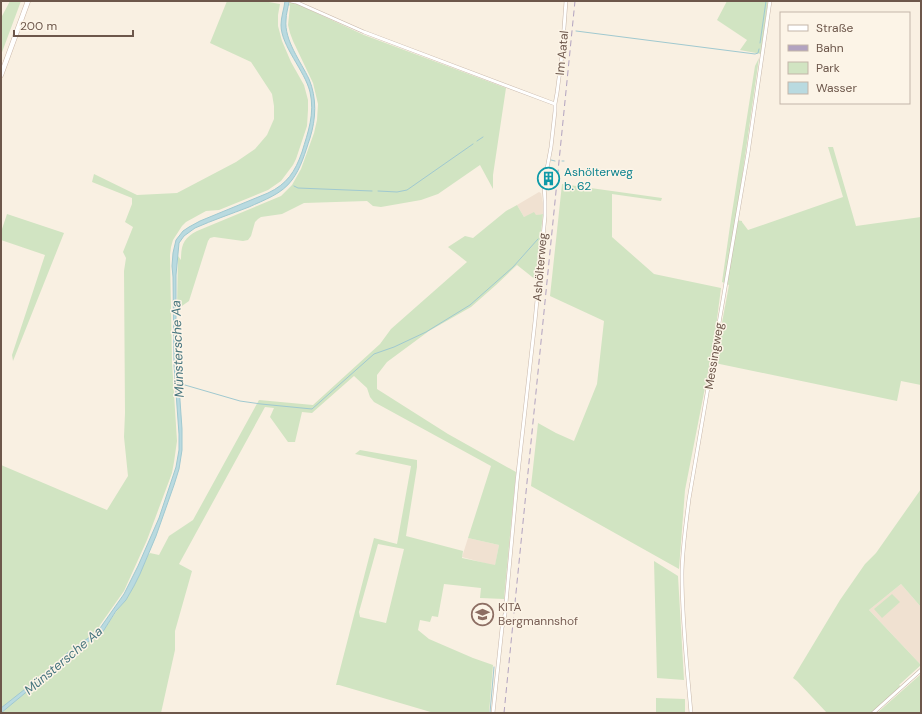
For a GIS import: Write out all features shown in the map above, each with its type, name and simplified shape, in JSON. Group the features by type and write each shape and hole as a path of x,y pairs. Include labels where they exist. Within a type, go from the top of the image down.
{"main road":[{"path":"1,75 28,1"}],"street":[{"path":"292,1 378,38 555,104"},
{"name":"Im Aatal","path":"555,104 566,1"},
{"name":"Messingweg","path":"691,713 684,627 682,574 684,542 689,499 748,153 770,1"},
{"name":"Ashölterweg","path":"493,713 502,628 505,614 517,482 535,321 545,209 544,185 551,147 555,104"},
{"path":"873,713 921,670"}],"shaded area":[{"path":"539,192 541,193 543,203 543,214 524,217 517,205"},
{"path":"468,538 499,545 495,566 462,557"},
{"path":"901,584 921,607 921,665 869,610"}],"green space":[{"path":"10,1 21,1 1,55 1,18"},
{"path":"227,1 263,1 280,4 278,26 282,41 291,62 304,85 308,100 307,126 296,159 281,181 268,190 219,210 206,211 186,222 173,240 170,255 172,362 177,441 172,473 147,540 124,591 100,625 97,632 66,654 59,663 1,708 1,465 107,510 128,476 124,437 124,271 126,258 123,252 133,227 125,222 132,204 132,198 92,182 94,174 137,195 177,193 236,162 255,149 267,135 274,119 272,94 251,62 210,43"},
{"path":"727,1 768,1 761,54 740,50 747,40 717,20"},
{"path":"290,2 364,35 506,88 493,175 493,189 480,165 438,194 421,200 381,207 373,206 367,201 304,203 282,214 261,217 255,222 251,236 248,240 243,241 214,237 210,238 189,301 177,308 178,256 181,260 182,250 186,239 197,231 281,196 292,185 301,169 314,133 318,104 313,83 290,33 288,25"},
{"path":"759,58 736,220 742,221 748,230 843,197 828,147 833,147 856,226 921,217 921,385 901,381 897,401 710,362 685,490 679,569 531,486 538,423 574,441 597,384 604,321 550,296 562,184 662,198 661,201 612,194 612,237 654,274 721,288 716,327 721,328 729,285 722,282 755,66"},
{"path":"517,205 524,217 534,212 536,215 543,214 536,280 517,265 471,307 429,331 387,362 377,375 377,389 448,434 516,472 504,599 480,598 481,588 444,584 438,617 432,616 430,622 420,620 418,630 429,639 493,665 489,713 434,713 336,685 374,538 397,544 411,466 355,454 360,450 417,460 406,536 463,551 462,558 495,565 499,545 468,538 491,466 374,402 370,397 367,388 354,376 312,413 302,412 295,442 288,442 270,417 274,408 265,407 179,564 192,571 175,631 175,650 161,713 1,713 36,684 57,670 73,653 100,635 126,600 148,555 150,553 159,555 169,536 193,520 259,400 313,405 380,344 391,329 467,262 448,247 465,236 473,238 506,211","holes":["378,544 404,549 386,623 360,617 359,612"]},
{"path":"7,214 64,233 13,361 12,355 45,255 1,240 1,232"},
{"path":"921,489 921,607 901,584 869,610 921,665 899,685 902,687 873,713 827,713 793,678 840,600 865,564 876,553"},
{"path":"654,561 678,576 684,680 657,678"},
{"path":"892,594 900,602 882,618 874,609"},
{"path":"921,674 921,713 877,713"},
{"path":"656,698 685,699 685,713 656,713"}],"water":[{"name":"Münstersche Aa","path":"285,1 289,1 286,28 290,43 312,86 315,108 312,131 298,170 288,185 272,196 249,207 195,228 184,236 179,243 176,275 176,343 182,450 179,469 156,536 134,586 126,600 116,611 100,635 73,653 57,670 36,684 1,713 1,708 58,663 66,654 98,631 124,594 159,518 176,467 179,450 174,365 172,266 176,240 183,231 200,221 268,193 280,186 290,177 296,166 302,152 308,130 312,108 310,92 282,33 281,22"}],"waterway":[{"path":"760,43 766,1"},
{"path":"576,31 755,54 758,53 759,49"},
{"path":"477,141 483,137"},
{"path":"378,191 397,192 407,190 473,144"},
{"path":"551,160 555,161"},
{"path":"294,186 298,188 372,191"},
{"name":"Münstersche Aa","path":"178,383 240,401 312,409 374,354 394,347 426,332 470,305 513,267 538,239"},
{"path":"490,713 494,667"}],"railway":[{"path":"504,713 575,1"}],"place":[{"name":"Ashölterweg b. 62","path":"549,179"},
{"name":"KITA Bergmannshof","path":"482,614"}]}
